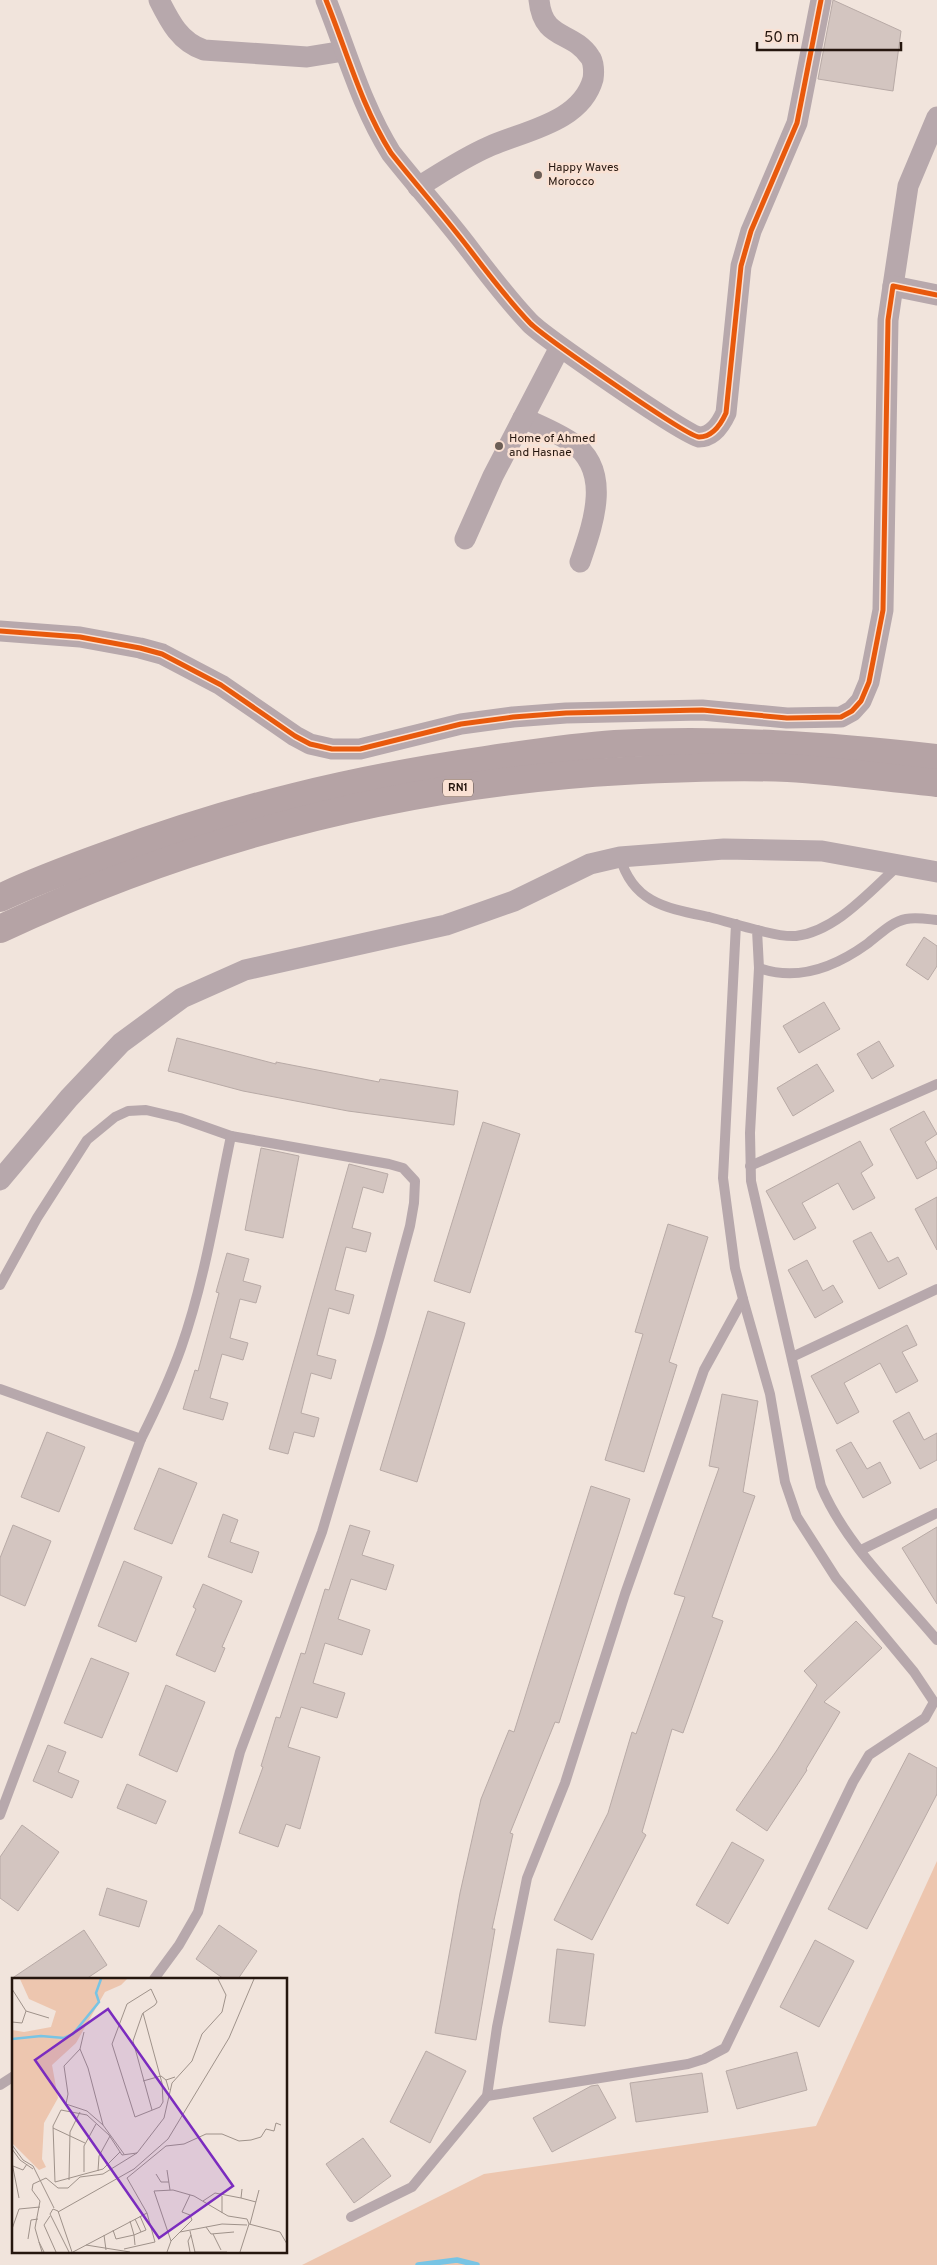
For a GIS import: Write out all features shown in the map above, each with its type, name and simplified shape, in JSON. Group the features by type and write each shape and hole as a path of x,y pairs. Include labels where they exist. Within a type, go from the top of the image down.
{"highway":[{"name":"RN1","path":"0,898 31,883 173,830 271,801 353,781 454,764 614,744 717,742 862,750 937,758"},
{"name":"RN1","path":"0,929 38,911 178,856 288,822 384,801 480,784 572,774 676,768 788,768 937,783"}],"street":[{"path":"159,0 183,39 192,46 204,50 307,57 344,51"},
{"path":"326,0 344,51 377,130 391,153 531,324 560,347 691,435 699,437 709,435 722,421 727,404 741,266 752,231 797,123 821,0"},
{"path":"418,187 487,147 548,125 581,102 590,88 594,76 590,57 576,44 547,26 541,16 540,0"},
{"path":"0,631 80,637 162,654 221,685 295,736 310,744 332,749 360,749 461,724 557,714 702,710 786,718 841,717 852,711 861,701 869,682 883,610 888,320 908,186 936,124"},
{"path":"892,286 937,295"},
{"path":"465,539 493,476 560,347"},
{"path":"523,418 572,442 591,464 597,486 596,503 593,523 580,562"},
{"path":"0,1180 69,1098 121,1043 182,998 245,970 446,925 514,901 590,864 620,856 724,849 822,851 937,872"}],"lane":[{"path":"620,856 631,883 654,902 681,912 781,936 797,936 819,929 841,916 898,865"},
{"path":"759,968 781,974 811,972 838,963 881,932 905,919 937,920"},
{"path":"487,2096 688,2064 704,2059 725,2048 853,1782 869,1755 925,1718 934,1702 914,1672 836,1578 797,1517 785,1482 770,1394 735,1268 724,1178 736,924"},
{"path":"757,930 759,968 750,1166 756,1209 821,1486 838,1521 937,1640"},
{"path":"750,1166 937,1084"},
{"path":"0,1285 37,1218 87,1140 115,1117 128,1111 146,1110 180,1118 231,1136 389,1164 402,1168 415,1181 414,1203 353,1432 322,1532 240,1752 198,1912 179,1945 155,1978"},
{"path":"0,1815 141,1439 162,1397 182,1346 199,1287 231,1136"},
{"path":"792,1357 937,1289"},
{"path":"351,2217 412,2187 487,2096 497,2027 527,1878 565,1783 625,1594 704,1370 743,1299"},
{"path":"0,1389 141,1439"},
{"path":"861,1550 937,1514"},
{"path":"0,2085 12,2077"}],"shaded area":[{"path":"937,1861 937,2265 302,2265 484,2174 816,2126"}],"building":[{"path":"833,0 901,31 893,91 818,79"},
{"path":"924,937 937,946 937,966 928,980 906,965"},
{"path":"824,1002 840,1029 799,1053 783,1026"},
{"path":"177,1038 276,1064 276,1062 379,1082 380,1079 458,1091 454,1125 348,1111 243,1091 168,1071"},
{"path":"879,1041 894,1066 872,1079 857,1054"},
{"path":"817,1064 834,1091 793,1116 777,1088"},
{"path":"924,1111 937,1134 925,1142 937,1163 937,1168 917,1179 890,1129"},
{"path":"483,1122 520,1134 470,1293 434,1281"},
{"path":"860,1141 873,1165 861,1173 875,1198 853,1210 838,1183 802,1203 816,1228 794,1240 766,1191"},
{"path":"261,1148 299,1156 283,1238 245,1230"},
{"path":"349,1164 388,1174 383,1193 363,1187 352,1228 371,1233 366,1252 346,1247 335,1290 354,1295 349,1314 329,1308 317,1355 336,1360 331,1379 311,1373 301,1413 319,1418 314,1437 294,1432 288,1454 269,1449"},
{"path":"937,1197 937,1250 915,1209"},
{"path":"668,1224 708,1237 669,1362 677,1365 644,1472 605,1460 643,1334 635,1332"},
{"path":"871,1232 888,1262 898,1257 907,1274 879,1289 853,1241"},
{"path":"227,1253 249,1259 243,1281 261,1286 256,1303 240,1299 230,1338 248,1343 243,1360 222,1354 210,1398 228,1403 223,1420 183,1409 195,1370 198,1371 219,1293 216,1292"},
{"path":"807,1260 823,1291 833,1285 843,1302 815,1318 788,1270"},
{"path":"428,1311 465,1323 417,1482 380,1470"},
{"path":"907,1325 917,1345 902,1352 918,1381 896,1393 880,1363 844,1383 859,1412 837,1424 811,1376"},
{"path":"722,1394 758,1401 743,1492 755,1496 712,1617 723,1621 683,1733 672,1729 642,1832 646,1835 592,1940 554,1920 608,1813 632,1732 636,1734 685,1597 674,1594 719,1468 709,1466"},
{"path":"909,1412 924,1440 937,1433 937,1460 920,1469 893,1421"},
{"path":"47,1432 85,1447 59,1512 21,1497"},
{"path":"851,1442 867,1469 880,1462 891,1483 863,1498 836,1450"},
{"path":"159,1468 197,1483 172,1544 134,1529"},
{"path":"591,1486 630,1499 559,1723 555,1722 510,1833 513,1834 492,1929 495,1929 476,2040 435,2033 460,1893 481,1799 509,1730 514,1732"},
{"path":"223,1514 238,1520 230,1542 259,1552 252,1573 208,1557"},
{"path":"13,1525 51,1541 25,1606 0,1595 0,1558"},
{"path":"350,1525 370,1531 362,1555 394,1565 386,1590 351,1579 338,1619 370,1630 362,1655 325,1643 313,1683 345,1693 337,1718 301,1707 288,1747 320,1757 300,1829 286,1824 278,1847 239,1833 263,1767 261,1766 276,1717 280,1718 301,1653 305,1654 325,1589 329,1590"},
{"path":"937,1527 937,1604 902,1548"},
{"path":"124,1561 162,1577 136,1642 98,1626"},
{"path":"203,1584 242,1601 222,1647 225,1648 215,1672 176,1655 196,1609 193,1607"},
{"path":"856,1621 882,1648 824,1702 840,1712 807,1770 767,1831 736,1810 777,1750 817,1685 804,1671"},
{"path":"91,1658 129,1673 102,1738 64,1723"},
{"path":"166,1685 205,1702 177,1772 139,1755"},
{"path":"48,1745 66,1752 58,1772 79,1781 72,1798 33,1781"},
{"path":"909,1753 937,1768 937,1794 867,1929 828,1909"},
{"path":"127,1784 166,1801 156,1824 117,1808"},
{"path":"22,1825 59,1852 18,1911 0,1898 0,1857"},
{"path":"732,1842 764,1860 728,1924 696,1905"},
{"path":"107,1888 147,1901 139,1927 99,1915"},
{"path":"219,1925 257,1951 239,1978 223,1978 196,1959"},
{"path":"84,1930 107,1965 88,1978 12,1978"},
{"path":"815,1940 854,1961 819,2027 780,2007"},
{"path":"557,1949 594,1954 585,2026 549,2022"},
{"path":"426,2051 466,2071 430,2143 390,2122"},
{"path":"797,2052 807,2090 737,2109 726,2071"},
{"path":"702,2073 708,2112 636,2122 630,2083"},
{"path":"598,2085 616,2118 552,2152 533,2118 591,2086"},
{"path":"363,2138 391,2176 354,2203 326,2164"}],"waterway":[{"path":"418,2265 457,2260 477,2265"}],"cycle path":[{"path":"326,0 371,116 391,153 514,305 530,323 587,365 644,405 689,433 699,437 712,432 726,413 741,266 751,231 797,123 821,0"},
{"path":"0,631 80,637 162,654 221,685 295,736 310,744 332,749 360,749 461,724 513,717 566,713 702,710 787,718 841,717 852,711 861,701 869,682 883,610 888,320 893,286 937,295"}],"place":[{"name":"Happy Waves Morocco","path":"538,175"},
{"name":"Home of Ahmed and Hasnae","path":"499,446"}]}
